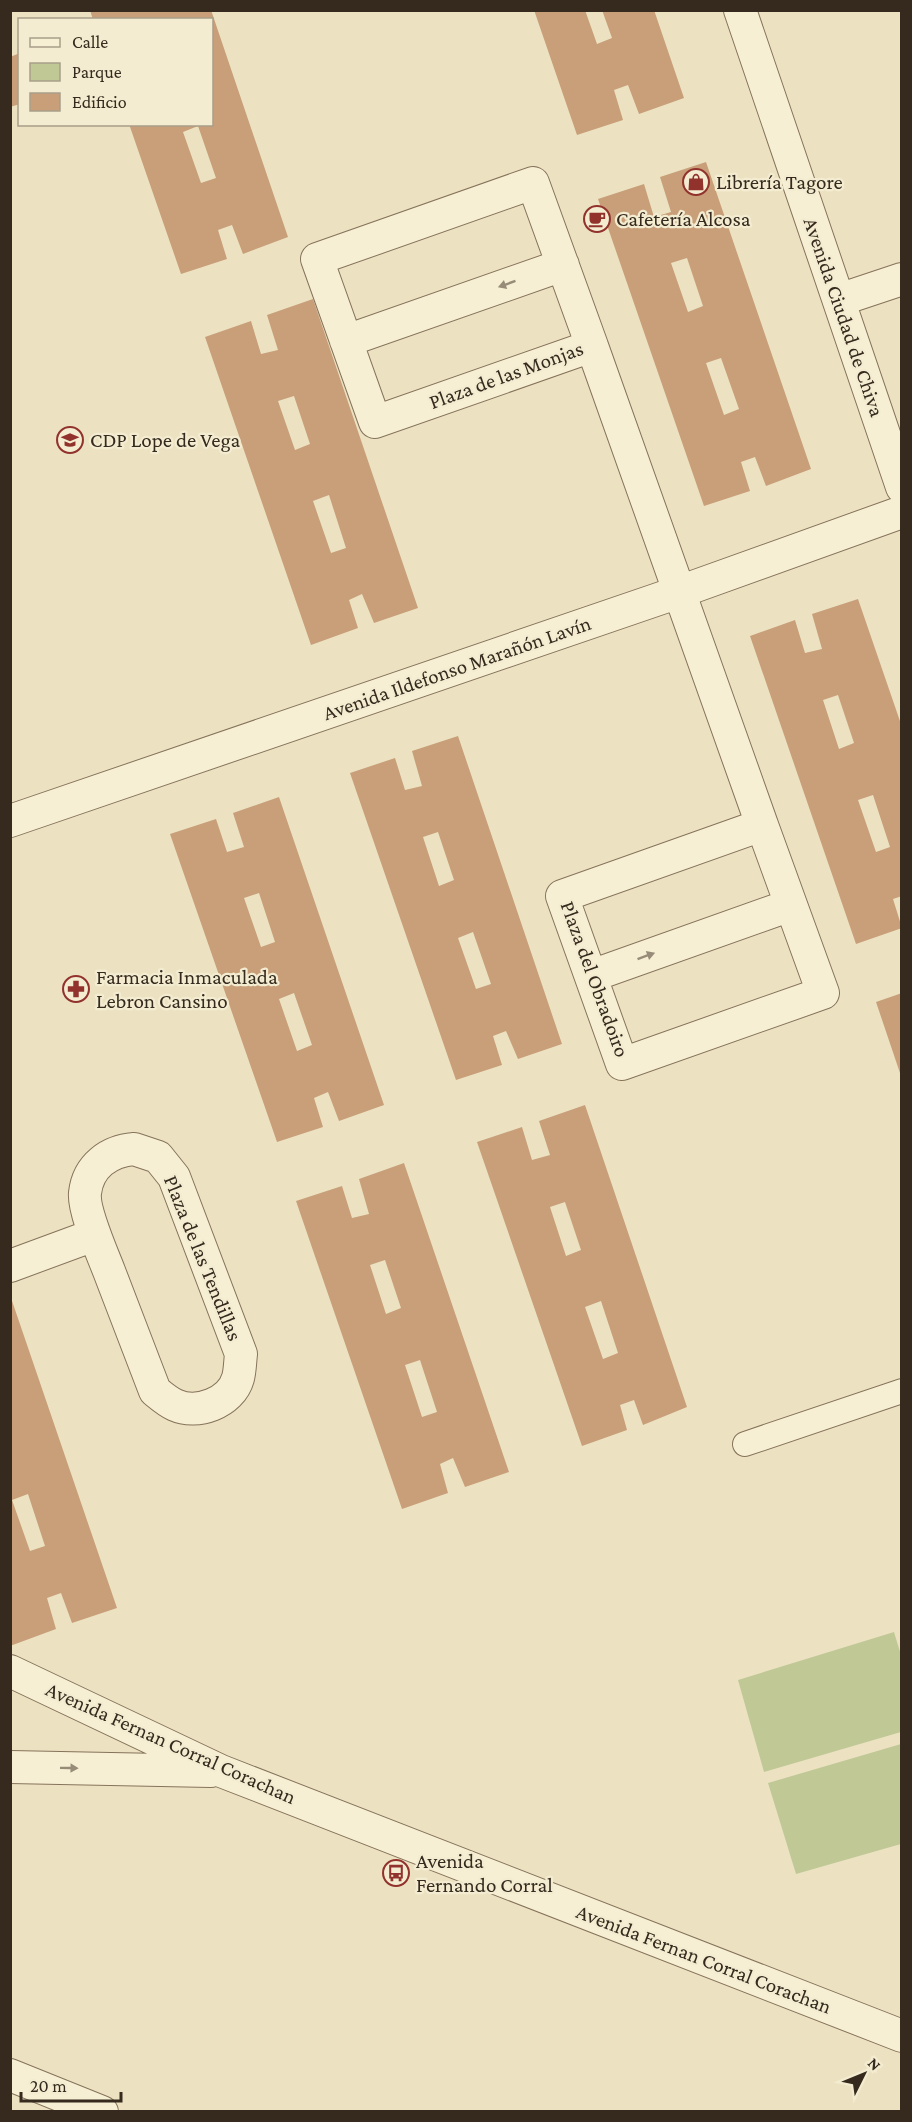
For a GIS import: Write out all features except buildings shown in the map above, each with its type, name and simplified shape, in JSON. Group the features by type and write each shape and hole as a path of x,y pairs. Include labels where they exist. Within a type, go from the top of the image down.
{"street":[{"name":"Avenida Ciudad de Chiva","path":"740,10 902,486"},
{"name":"Plaza de las Monjas","path":"533,183 563,265 592,346 375,422 317,259 533,183"},
{"path":"346,341 563,265"},
{"path":"839,300 902,279"},
{"path":"592,346 762,825"},
{"name":"Avenida Ildefonso Marañón Lavín","path":"10,821 679,592 902,512"},
{"name":"Plaza del Obradoiro","path":"762,825 791,905 823,993 622,1064 562,896 762,825"},
{"path":"591,976 791,905"},
{"name":"Plaza de las Tendillas","path":"134,1149 158,1157 174,1177 241,1354 238,1378 233,1388 221,1401 202,1409 184,1408 173,1405 155,1391 94,1235 84,1196 87,1180 94,1166 119,1150 134,1149"},
{"path":"10,1266 94,1235"},
{"path":"746,1444 902,1391"},
{"name":"Avenida Fernan Corral Corachan","path":"10,1671 221,1771 902,2037"},
{"path":"10,1767 221,1771"},
{"path":"10,2074 102,2112"}],"green space":[{"path":"894,1632 901,1655 901,1732 764,1772 738,1680"},
{"path":"901,1744 901,1844 796,1874 768,1783"}],"place":[{"name":"Librería Tagore","path":"696,182"},
{"name":"Cafetería Alcosa","path":"597,219"},
{"name":"CDP Lope de Vega","path":"70,440"},
{"name":"Farmacia Inmaculada Lebron Cansino","path":"76,989"},
{"name":"Avenida Fernando Corral","path":"396,1873"}]}
